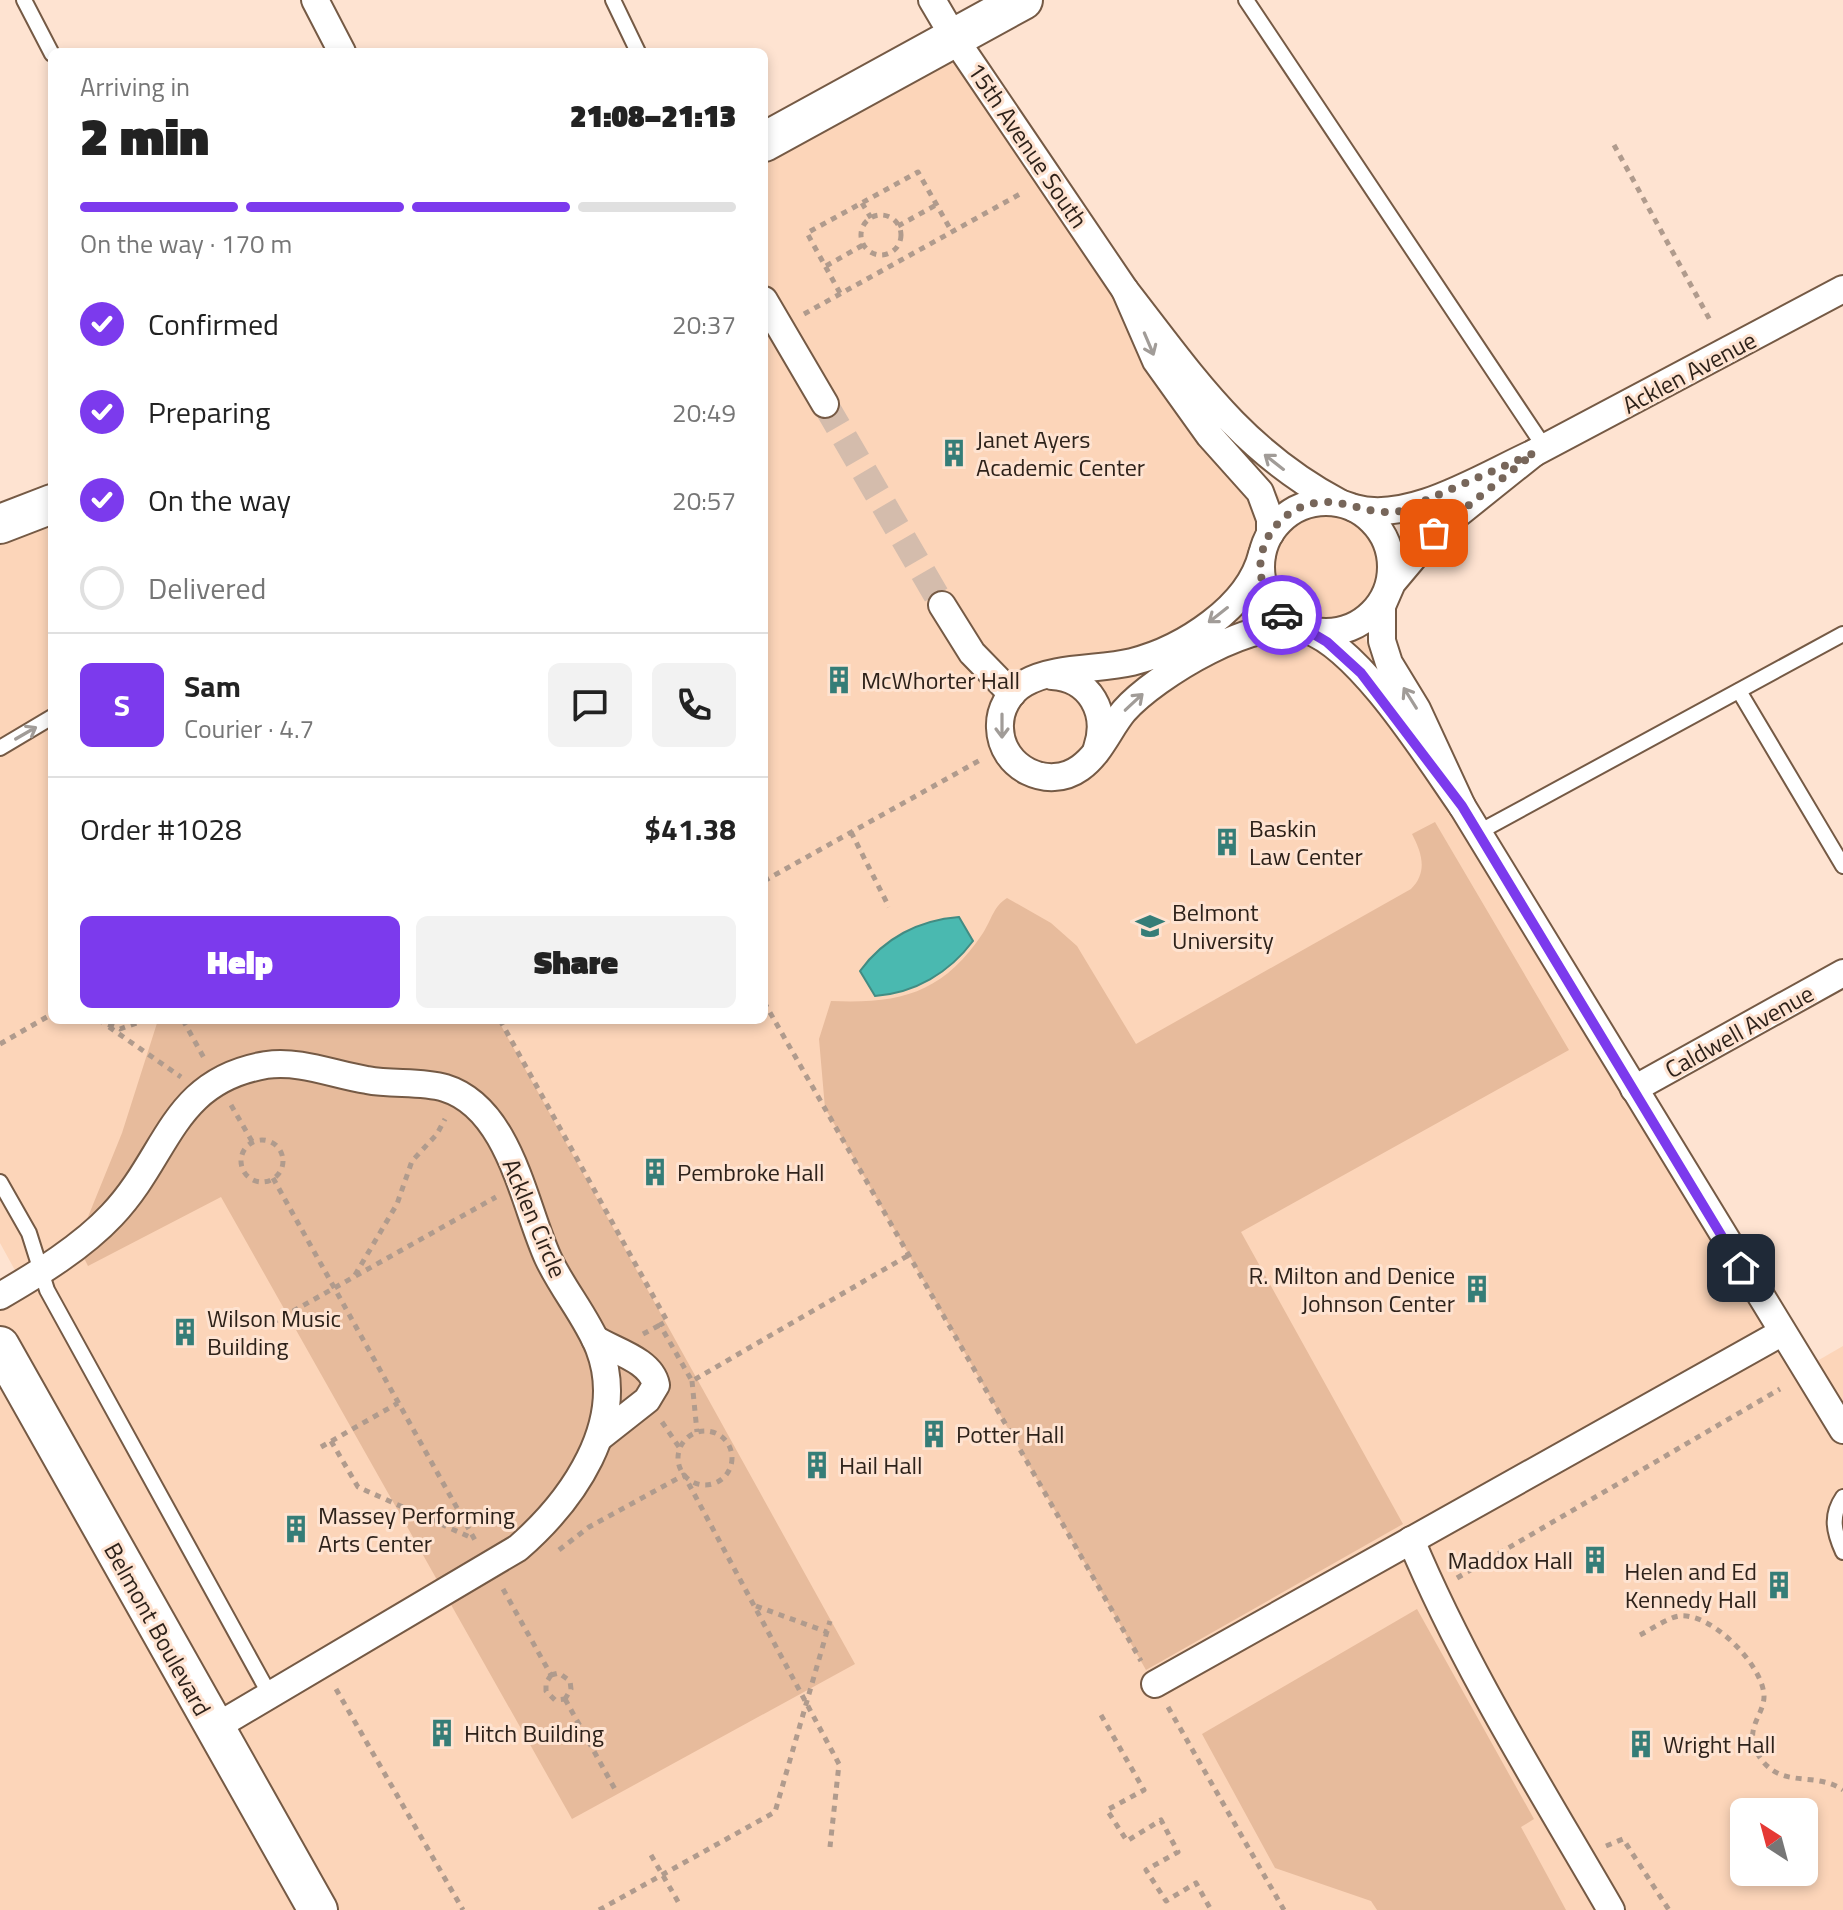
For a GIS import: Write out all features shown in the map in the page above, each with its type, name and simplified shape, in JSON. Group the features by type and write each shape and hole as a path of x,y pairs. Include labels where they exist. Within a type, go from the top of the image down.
{"street":[{"path":"315,0 340,48"},
{"name":"15th Avenue South","path":"932,0 955,39 1125,290 1208,398 1241,433 1285,471 1347,506"},
{"path":"768,140 1023,0"},
{"name":"Acklen Avenue","path":"1347,506 1380,514 1414,507 1540,450 1843,289"},
{"name":"15th Avenue South","path":"1125,290 1156,361 1209,435 1260,492 1268,510 1266,544"},
{"path":"768,307 825,404"},
{"name":"Acklen Avenue","path":"1384,596 1434,533 1540,450"},
{"path":"0,524 48,506"},
{"path":"1384,596 1368,617 1347,629 1241,635 1168,674 1125,709 1082,767 1061,777 1043,777 1026,771 1004,747 1000,721 1012,694 1024,683 1043,676 1132,662 1195,631 1226,609 1249,586 1266,544 1281,520 1303,506 1347,506 1375,524 1388,548 1390,577 1381,615 1385,652 1462,806"},
{"path":"1266,544 1266,593 1283,616 1306,629 1361,673 1462,806 1843,1430"},
{"path":"942,605 972,653 1012,694"},
{"path":"1043,676 1076,682 1097,705 1102,729 1091,758"},
{"name":"Caldwell Avenue","path":"1634,1089 1843,973"},
{"path":"21,1283 110,1217 150,1168 182,1111 212,1085 231,1075 283,1064 379,1082 440,1087 458,1093"},
{"name":"Acklen Circle","path":"214,1728 518,1548 552,1516 600,1437 605,1398 603,1360 595,1339 548,1257 521,1183 492,1127 458,1093"},
{"path":"1155,1684 1781,1333"},
{"path":"595,1339 639,1362 654,1376 656,1385 647,1400 600,1437"},
{"name":"Belmont Boulevard","path":"0,1346 318,1910"},
{"path":"1411,1540 1435,1598 1475,1674 1611,1910"}],"lane":[{"path":"24,0 49,48"},
{"path":"613,0 636,48"},
{"path":"1246,0 1540,450"},
{"path":"1479,832 1843,634"},
{"path":"1739,691 1843,866"},
{"path":"0,748 48,719"},
{"path":"0,1182 29,1233 21,1283 47,1290 270,1695"},
{"path":"1843,1497 1835,1511 1834,1525 1843,1552"}],"path":[{"path":"1614,145 1710,320"},
{"path":"840,293 807,233 918,172 952,232"},
{"path":"802,315 1020,194"},
{"path":"862,203 871,218"},
{"path":"898,226 936,205"},
{"path":"887,217 898,226 899,243 890,253 875,255 863,245 862,227 871,218 887,217"},
{"path":"825,266 863,245"},
{"path":"890,253 896,262"},
{"path":"768,879 1004,747"},
{"path":"851,832 889,907"},
{"path":"768,1009 1282,1909"},
{"path":"0,1044 48,1016"},
{"path":"104,1024 212,1085"},
{"path":"109,1027 130,1028 138,1024"},
{"path":"185,1024 212,1085 253,1143"},
{"path":"502,1024 667,1321 660,1325 692,1381 697,1432"},
{"path":"354,1277 397,1204 412,1161 437,1134 458,1093"},
{"path":"267,1141 281,1153 282,1167 273,1178 259,1181 243,1169 243,1154 253,1143 267,1141"},
{"path":"273,1178 551,1675"},
{"path":"272,1323 521,1183"},
{"path":"692,1381 909,1255"},
{"path":"1449,1583 1780,1389"},
{"path":"321,1447 398,1403"},
{"path":"684,1475 698,1484 715,1483 723,1478 731,1464 729,1445 723,1438 706,1430 697,1432 688,1436 678,1450 677,1459 684,1475 839,1764 830,1847"},
{"path":"331,1441 358,1487 473,1538"},
{"path":"555,1552 589,1527 684,1475"},
{"path":"754,1606 827,1632"},
{"path":"1640,1635 1679,1616 1703,1621 1725,1634 1746,1657 1762,1685 1765,1698 1753,1731 1755,1747 1763,1761 1784,1778 1822,1780 1843,1790"},
{"path":"599,1910 775,1812 830,1621"},
{"path":"559,1673 570,1681 571,1689 565,1699 555,1700 546,1691 551,1675 559,1673"},
{"path":"330,1679 463,1910"},
{"path":"565,1699 616,1791"},
{"path":"1101,1715 1144,1790 1107,1810 1127,1841 1161,1820 1178,1852 1146,1870 1166,1901 1196,1883 1211,1910"},
{"path":"1596,1833 1604,1847 1623,1839 1669,1910"},
{"path":"651,1855 680,1905"}],"shaded area":[{"name":"Belmont University","path":"955,39 1165,346 1291,512 1317,503 1371,520 1382,534 1391,567 1384,596 1357,624 1392,690 1805,1368 1843,1346 1843,1910 0,1910 0,1296 22,1283 0,1243 0,519 48,504 48,1024 768,1024 768,140"},
{"path":"1435,822 1569,1050 1241,1232 1403,1524 1146,1670 825,1108 819,1039 831,1001 899,997 936,982 968,953 996,909 1007,898 1051,923 1077,946 1136,1044 1411,889 1420,876 1422,862 1412,834"},
{"path":"157,1024 500,1024 855,1664 572,1819 221,1197 88,1266 77,1244 122,1133"},
{"path":"1417,1609 1534,1819 1521,1827 1566,1910 1377,1910 1371,1901 1275,1868 1202,1734"}],"water":[{"path":"959,917 973,941 953,963 917,986 875,996 860,971 880,949 916,927"}],"tunnel":[{"path":"825,404 942,605"}],"way so far":[{"path":"1282,615 1266,593 1261,562 1272,531 1291,512 1311,503 1325,502 1380,514 1401,511 1534,453 1434,533"}],"place":[{"name":"Janet Ayers Academic Center","path":"954,453"},
{"name":"McWhorter Hall","path":"839,680"},
{"name":"Baskin Law Center","path":"1227,842"},
{"name":"Belmont University","path":"1150,926"},
{"name":"Pembroke Hall","path":"655,1172"},
{"name":"R. Milton and Denice Johnson Center","path":"1477,1289"},
{"name":"Wilson Music Building","path":"185,1332"},
{"name":"Potter Hall","path":"934,1434"},
{"name":"Hail Hall","path":"817,1465"},
{"name":"Massey Performing Arts Center","path":"296,1529"},
{"name":"Maddox Hall","path":"1595,1560"},
{"name":"Helen and Ed Kennedy Hall","path":"1779,1585"},
{"name":"Hitch Building","path":"442,1733"},
{"name":"Wright Hall","path":"1641,1744"}],"route":[{"path":"1282,615 1327,642 1361,673 1410,732 1479,832 1741,1268"}]}
